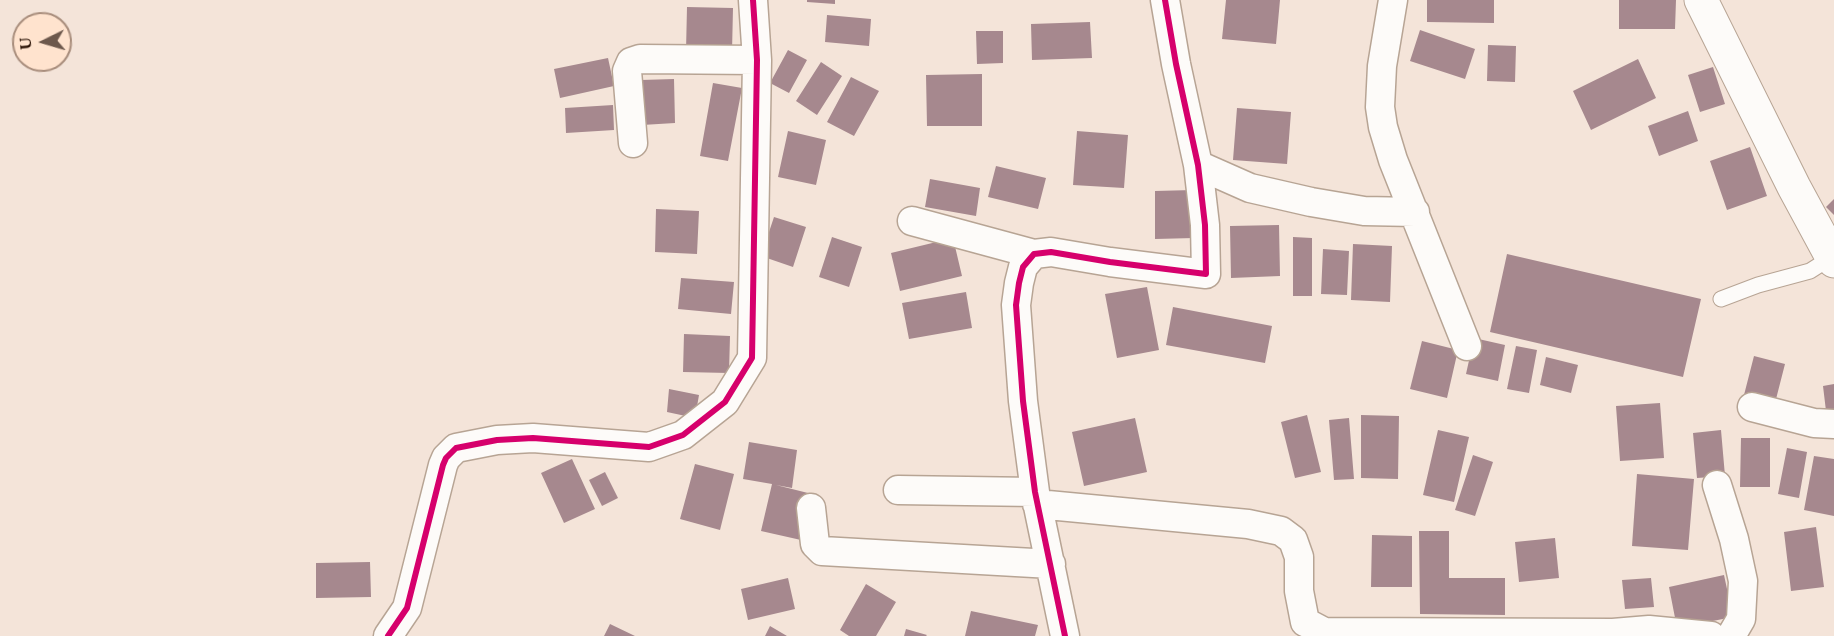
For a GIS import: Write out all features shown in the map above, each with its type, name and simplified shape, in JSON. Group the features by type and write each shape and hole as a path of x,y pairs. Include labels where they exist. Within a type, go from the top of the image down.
{"main road":[{"path":"1701,0 1794,188 1833,259"}],"street":[{"path":"388,636 407,608 442,465 456,448 497,440 533,438 649,447 683,435 725,402 752,358 757,60 753,0"},
{"path":"912,221 1034,254 1051,252 1206,274 1205,225 1198,165 1165,0"},
{"path":"1393,0 1382,66 1380,107 1383,127 1393,160 1467,346"},
{"path":"633,143 627,71 631,62 640,59 757,60"},
{"path":"1198,165 1250,188 1311,202 1364,210 1415,212"},
{"path":"1034,254 1023,267 1016,305 1023,401 1036,498 1065,636"},
{"path":"1752,407 1814,423 1834,424"},
{"path":"1718,485 1734,538 1743,581 1741,619 1731,636"},
{"path":"898,490 1036,498 1248,524 1281,531 1293,540 1299,557 1299,591 1305,622 1323,632 1613,633 1649,630 1711,636"},
{"path":"811,508 815,544 822,551 1051,564"}],"lane":[{"path":"1720,299 1758,285 1810,272 1833,259"}],"building":[{"path":"807,0 835,0 835,4 807,2"},
{"path":"1226,0 1280,0 1276,44 1222,39"},
{"path":"1427,0 1494,0 1494,23 1427,22"},
{"path":"1619,0 1676,0 1675,29 1619,29"},
{"path":"687,7 733,8 732,52 686,51"},
{"path":"827,15 871,19 869,46 825,42"},
{"path":"1090,22 1092,58 1032,60 1031,24"},
{"path":"1420,30 1475,49 1465,79 1410,61"},
{"path":"976,31 1003,31 1003,63 977,64"},
{"path":"1488,45 1516,46 1515,82 1487,81"},
{"path":"788,50 807,60 789,93 770,83"},
{"path":"608,58 614,86 560,98 554,69"},
{"path":"1638,59 1656,98 1591,130 1573,91"},
{"path":"821,62 842,76 817,115 796,101"},
{"path":"1713,67 1725,104 1700,112 1688,75"},
{"path":"982,74 982,126 927,126 926,75"},
{"path":"851,77 879,91 854,136 827,122"},
{"path":"674,79 675,123 642,125 641,80"},
{"path":"713,83 742,88 728,161 700,156"},
{"path":"613,105 614,130 566,133 565,108"},
{"path":"1237,108 1291,112 1287,164 1233,160"},
{"path":"1688,111 1698,141 1659,156 1648,126"},
{"path":"788,131 826,140 816,185 778,177"},
{"path":"1077,131 1128,135 1124,188 1073,185"},
{"path":"1750,147 1767,196 1727,210 1710,161"},
{"path":"996,166 1046,178 1038,209 988,197"},
{"path":"930,179 980,188 976,216 925,207"},
{"path":"1193,190 1194,238 1155,239 1155,191"},
{"path":"1834,199 1834,215 1826,207"},
{"path":"656,209 699,211 697,254 655,252"},
{"path":"774,217 806,227 793,267 761,256"},
{"path":"1279,225 1280,276 1231,278 1230,226"},
{"path":"832,237 862,247 849,287 819,277"},
{"path":"1293,237 1312,238 1312,296 1293,296"},
{"path":"953,238 962,276 900,291 891,253"},
{"path":"1353,244 1392,246 1390,302 1351,300"},
{"path":"1323,249 1349,251 1347,295 1321,294"},
{"path":"1507,254 1701,299 1683,377 1490,332"},
{"path":"681,278 734,282 731,314 678,309"},
{"path":"1147,287 1159,350 1117,358 1105,294"},
{"path":"966,292 972,328 909,339 902,303"},
{"path":"1173,307 1272,326 1265,363 1166,345"},
{"path":"684,334 730,336 729,373 683,372"},
{"path":"1474,338 1505,345 1498,381 1466,374"},
{"path":"1422,341 1458,350 1447,398 1410,389"},
{"path":"1516,346 1537,350 1529,393 1507,389"},
{"path":"1754,356 1785,364 1775,403 1744,395"},
{"path":"1546,357 1578,365 1571,393 1540,385"},
{"path":"1834,384 1834,410 1826,411 1823,386"},
{"path":"669,389 699,395 695,418 667,412"},
{"path":"1660,403 1664,458 1620,461 1616,406"},
{"path":"1307,415 1321,472 1295,478 1281,422"},
{"path":"1361,415 1399,416 1398,479 1361,478"},
{"path":"1135,418 1147,472 1084,486 1072,432"},
{"path":"1349,418 1354,479 1334,480 1329,420"},
{"path":"1438,430 1469,437 1454,502 1423,495"},
{"path":"1721,430 1725,476 1697,478 1693,433"},
{"path":"1741,438 1770,438 1770,487 1740,487"},
{"path":"749,442 797,450 792,488 776,485 812,494 801,540 761,531 772,484 743,479"},
{"path":"1787,448 1807,452 1799,498 1778,494"},
{"path":"1473,455 1493,462 1475,516 1455,510"},
{"path":"1814,456 1834,459 1834,516 1804,510"},
{"path":"572,459 595,509 564,523 541,473"},
{"path":"695,464 734,474 720,530 680,519"},
{"path":"605,472 618,498 602,506 589,480"},
{"path":"1637,474 1694,479 1688,550 1632,546"},
{"path":"1816,527 1824,587 1791,591 1784,532"},
{"path":"1419,531 1449,531 1449,578 1505,578 1505,615 1420,614"},
{"path":"1372,535 1412,536 1412,587 1371,587"},
{"path":"1555,538 1559,578 1519,582 1515,542"},
{"path":"370,562 371,597 316,598 316,563"},
{"path":"1724,575 1733,617 1677,628 1669,587"},
{"path":"788,578 795,609 748,620 741,589"},
{"path":"1651,578 1654,607 1625,609 1622,580"},
{"path":"866,584 896,602 876,636 849,636 840,630"},
{"path":"971,611 1038,625 1035,636 965,636"},
{"path":"610,624 635,636 604,636"},
{"path":"770,626 787,636 765,636"},
{"path":"906,629 927,635 904,636"}],"cycle path":[{"path":"388,636 407,608 443,465 446,458 456,448 497,440 533,438 649,447 683,435 725,402 752,358 757,60 753,0"},
{"path":"1065,636 1035,492 1023,401 1016,305 1019,283 1023,267 1034,254 1051,252 1206,274 1205,225 1198,165 1165,0"}]}
